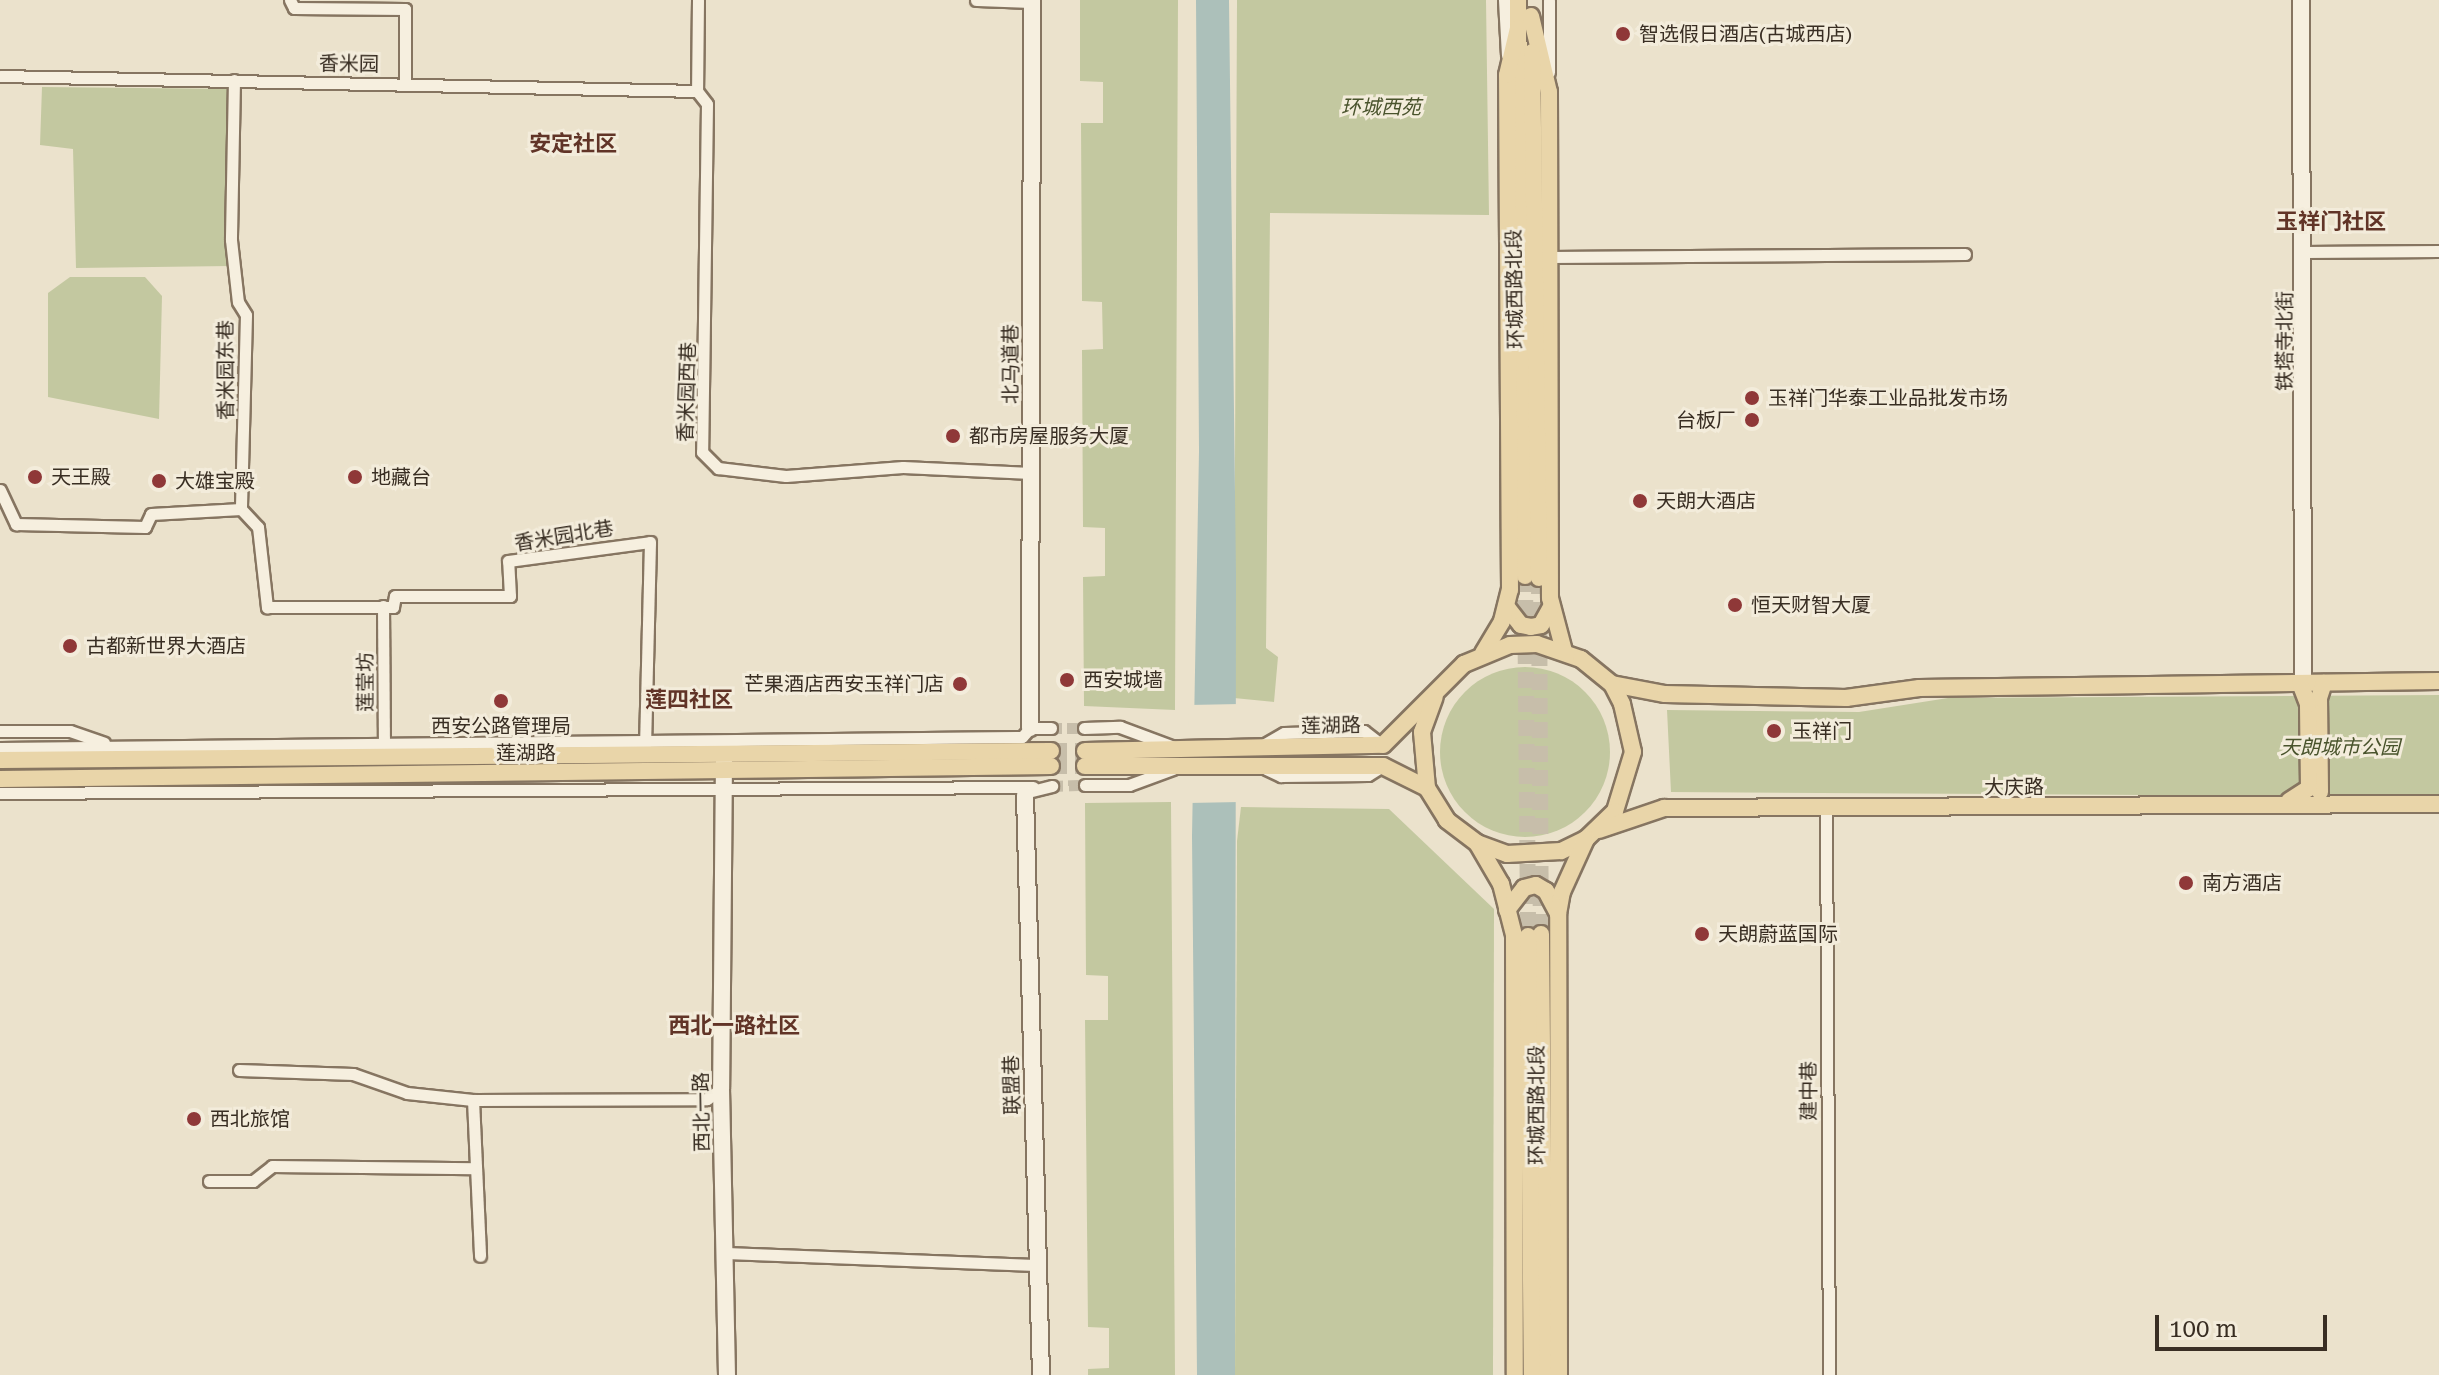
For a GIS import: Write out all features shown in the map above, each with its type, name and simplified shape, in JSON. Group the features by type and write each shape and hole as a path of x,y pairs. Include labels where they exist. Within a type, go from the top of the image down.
{"main road":[{"name":"环城西路北段","path":"1518,0 1532,577 1531,8"},
{"path":"1531,8 1549,92 1551,607 1564,651"},
{"path":"1483,653 1506,606 1510,590 1507,75 1518,28"},
{"path":"1506,606 1521,625 1531,627 1541,625 1551,607"},
{"path":"1612,684 1630,727 1633,752 1625,791 1615,811 1590,836 1539,855 1507,854 1477,843 1447,820 1427,788 1421,741 1435,697 1464,664 1483,653 1537,644 1564,651 1612,684 1665,694 1846,698 1919,688 2439,681"},
{"path":"2276,805 2297,799 2309,788 2308,704 2301,683"},
{"path":"2324,683 2319,698 2320,794 2333,804"},
{"name":"莲湖路","path":"1178,749 1383,745 1435,697"},
{"path":"1364,766 1370,755 1365,746"},
{"name":"莲湖路","path":"0,760 645,748 725,753 1051,758 724,780 0,779"},
{"path":"1178,749 1085,758 1178,767"},
{"path":"1383,766 1427,788"},
{"name":"莲湖路","path":"1178,767 1383,766"},
{"name":"大庆路","path":"1590,836 1664,808 2439,804"},
{"name":"环城西路北段","path":"1559,1375 1558,914 1562,892 1590,836"},
{"name":"环城西路北段","path":"1477,843 1501,884 1514,935 1515,1375"},
{"path":"1507,910 1524,888 1536,885 1546,891 1558,914"},
{"name":"环城西路北段","path":"1532,1375 1534,935 1545,1375"}],"street":[{"path":"290,0 294,8 405,9 405,83"},
{"name":"香米园西巷","path":"698,0 697,91 707,104 702,452 718,468 786,476 903,467 1031,473"},
{"path":"976,0 1032,1"},
{"path":"1504,0 1507,75"},
{"path":"1549,0 1549,92"},
{"name":"铁塔寺北街","path":"2301,0 2305,252 2301,683"},
{"name":"北马道巷","path":"1030,728 1032,1"},
{"name":"香米园","path":"0,76 697,91"},
{"name":"香米园东巷","path":"234,80 231,240 238,302 246,315 241,509"},
{"path":"2305,252 2439,251"},
{"path":"1550,257 1965,254"},
{"path":"0,490 16,524 145,527 151,514 241,509"},
{"name":"香米园北巷","path":"241,509 258,527 267,607 393,607 395,596 510,596 508,561 650,542 645,748"},
{"name":"莲莹坊","path":"383,606 384,751"},
{"path":"1084,728 1120,727 1178,749"},
{"path":"645,748 1022,737 1030,728 1051,728"},
{"path":"0,731 70,731 120,747"},
{"path":"1258,748 1284,733 1364,731 1383,745"},
{"path":"0,748 384,751"},
{"name":"西北一路","path":"725,753 721,1089 727,1375"},
{"path":"1258,766 1296,776 1368,775 1383,766"},
{"path":"1085,785 1129,785 1178,767"},
{"path":"0,793 724,780 1029,791 1052,786"},
{"name":"联盟巷","path":"1029,791 1036,1265 1041,1375"},
{"name":"建中巷","path":"1826,807 1829,1375"},
{"path":"239,1070 353,1074 407,1093 473,1100 707,1099 721,1089"},
{"path":"473,1100 480,1256"},
{"path":"209,1181 253,1181 272,1166 475,1168"},
{"path":"725,1253 1036,1265"}],"green space":[{"path":"1080,0 1178,0 1175,710 1084,706 1083,577 1105,576 1105,528 1083,527 1082,350 1103,349 1102,302 1082,301 1081,123 1103,123 1103,82 1080,81"},
{"name":"环城西苑","path":"1237,0 1486,0 1489,215 1270,213 1266,648 1278,657 1274,702 1234,698"},
{"path":"42,87 235,89 226,176 230,266 76,268 73,149 40,145"},
{"path":"70,277 145,277 162,296 159,419 48,397 48,293"},
{"path":"1525,667 1557,674 1585,692 1603,720 1610,752 1603,784 1585,812 1557,830 1525,837 1493,830 1465,812 1447,784 1440,752 1447,720 1465,692 1493,674"},
{"name":"天朗城市公园","path":"2439,695 2439,797 1671,792 1667,710 1859,712 1948,698"},
{"path":"1171,802 1175,1375 1088,1375 1088,1369 1109,1368 1109,1328 1088,1327 1085,1020 1108,1020 1108,976 1086,975 1085,803"},
{"path":"1241,807 1389,809 1494,909 1493,1375 1235,1375 1237,841"}],"water":[{"path":"1196,0 1229,0 1236,575 1235,1375 1197,1375 1192,836 1199,451"}],"pier":[{"path":"1240,704 1240,802 1188,803 1189,705"}],"tunnel":[{"path":"1525,576 1528,936"},
{"path":"1539,578 1541,934"},
{"path":"1051,728 1084,728"},
{"path":"1051,751 1085,751"},
{"path":"1051,766 1085,766"},
{"path":"1052,786 1085,785"}],"place":[{"name":"智选假日酒店(古城西店)","path":"1623,34"},
{"name":"玉祥门华泰工业品批发市场","path":"1752,398"},
{"name":"台板厂","path":"1752,420"},
{"name":"都市房屋服务大厦","path":"953,436"},
{"name":"天王殿","path":"35,477"},
{"name":"地藏台","path":"355,477"},
{"name":"大雄宝殿","path":"159,481"},
{"name":"天朗大酒店","path":"1640,501"},
{"name":"恒天财智大厦","path":"1735,605"},
{"name":"古都新世界大酒店","path":"70,646"},
{"name":"西安城墙","path":"1067,680"},
{"name":"芒果酒店西安玉祥门店","path":"960,684"},
{"name":"西安公路管理局","path":"501,701"},
{"name":"玉祥门","path":"1774,731"},
{"name":"南方酒店","path":"2186,883"},
{"name":"天朗蔚蓝国际","path":"1702,934"},
{"name":"西北旅馆","path":"194,1119"}],"district":[{"name":"安定社区","path":"573,144"},
{"name":"玉祥门社区","path":"2331,222"},
{"name":"莲四社区","path":"689,700"},
{"name":"西北一路社区","path":"734,1026"}]}
